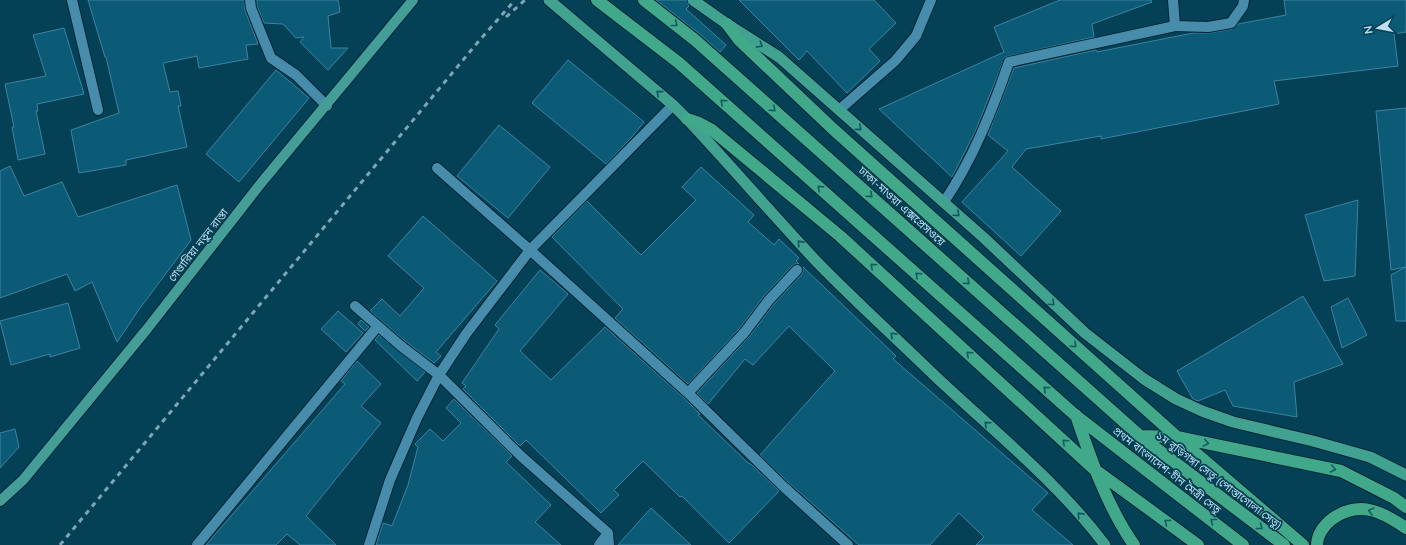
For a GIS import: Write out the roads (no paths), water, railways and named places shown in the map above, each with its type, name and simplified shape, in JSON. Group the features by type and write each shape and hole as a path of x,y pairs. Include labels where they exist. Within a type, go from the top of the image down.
{"highway":[{"path":"549,0 688,119 817,262 957,397 1031,463 1088,524 1105,545"},
{"path":"597,0 679,63 1075,415 1094,469 1125,532 1134,545"},
{"name":"ঢাকা-মাওয়া এক্সপ্রেসওয়ে","path":"644,0 695,40 1140,436"},
{"path":"693,0 727,24 779,57 983,237 1085,334 1144,379 1176,399 1202,411 1233,422 1313,440 1370,457 1406,475"},
{"path":"727,24 739,40 833,129 1177,437 1302,545"},
{"path":"688,119 712,130 840,236 1094,469 1198,545"},
{"name":"প্রথম বাংলাদেশ-চীন মৈত্রী সেতু","path":"1075,415 1243,545"},
{"path":"1140,436 1177,437 1340,471 1388,494 1406,507"},
{"name":"১ম বুড়িগঙ্গা সেতু (পোস্তাগোলা সেতু)","path":"1140,436 1284,545"},
{"path":"1317,545 1322,528 1337,515 1352,509 1362,508 1377,512 1388,516 1406,528"}],"main road":[{"name":"গেণ্ডারিয়া নতুন রাস্তা","path":"0,502 24,480 138,341 262,182 327,106 413,0"}],"street":[{"path":"72,0 98,110"},
{"path":"250,0 251,8 271,58 296,76 327,106"},
{"path":"839,110 895,61 916,36 931,0"},
{"path":"1173,0 1175,26"},
{"path":"944,202 958,181 988,119 1009,62 1175,26 1208,27 1232,23 1244,6 1244,0"},
{"path":"369,545 390,480 417,418 439,375 466,334 530,250 673,105"},
{"path":"437,168 688,393 784,487 848,545"},
{"path":"688,393 744,333 770,300 797,270"},
{"path":"355,306 377,327 439,375 522,457 608,533 609,545"},
{"path":"197,545 377,327"},
{"path":"599,545 608,533"}],"railway":[{"path":"60,545 478,42 515,0"},
{"path":"506,17 525,0"}]}
